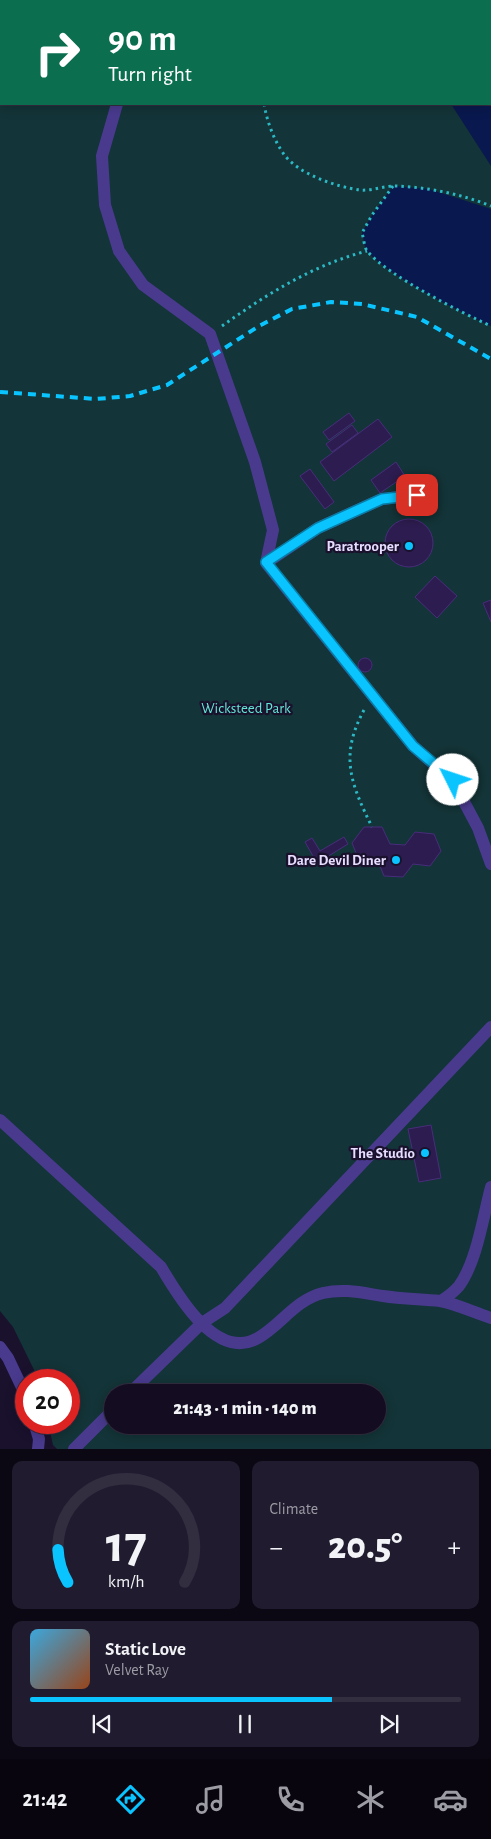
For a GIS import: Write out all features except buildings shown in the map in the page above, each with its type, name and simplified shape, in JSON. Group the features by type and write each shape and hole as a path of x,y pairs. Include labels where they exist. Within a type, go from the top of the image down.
{"street":[{"path":"117,105 102,156 105,205 119,250 143,285 210,334 256,462 273,530 266,562"},
{"path":"266,562 318,528 382,499 417,495"},
{"path":"266,562 413,746 453,780 478,828 491,864"},
{"path":"139,1384 202,1323 225,1308 491,1026"},
{"path":"0,1120 161,1267 176,1292 202,1323 218,1338 238,1344 258,1338 301,1302 322,1293 344,1290 441,1301 491,1318"},
{"path":"441,1301 458,1287 485,1233 491,1187"},
{"path":"0,1347 15,1373"},
{"path":"74,1449 104,1419"},
{"path":"37,1434 38,1449"}],"path":[{"path":"264,105 268,121 284,154 306,172 336,186 362,190 393,186 429,189 473,199 491,206"},
{"path":"393,186 372,215 362,233 367,251 394,273 467,316 491,326"},
{"path":"210,334 255,302 316,268 367,251"},
{"path":"372,827 355,790 349,765 352,737 373,694"}],"green space":[{"name":"Wicksteed Park","path":"0,105 491,105 491,1449 57,1449 53,1445 50,1434 80,1434 80,1369 34,1369 13,1327 0,1311"}],"shaded area":[{"path":"452,105 491,105 491,166"},
{"path":"393,186 429,189 491,209 491,326 444,303 408,282 378,261 367,250 362,233 372,215"}],"railway":[{"path":"0,392 96,399 130,396 167,385 259,326 292,309 331,302 362,304 417,317 491,359"}],"place":[{"name":"Paratrooper","path":"409,546"},
{"name":"Dare Devil Diner","path":"396,860"},
{"name":"The Studio","path":"425,1153"}],"route":[{"path":"417,495 382,499 334,523 318,528 290,549 266,562 283,586 373,694 413,746 453,780"}]}
